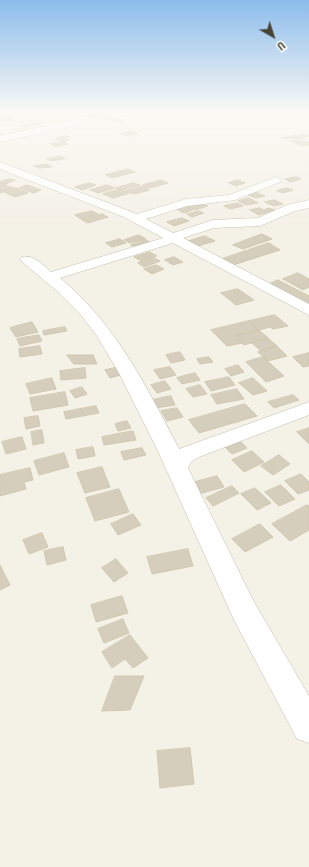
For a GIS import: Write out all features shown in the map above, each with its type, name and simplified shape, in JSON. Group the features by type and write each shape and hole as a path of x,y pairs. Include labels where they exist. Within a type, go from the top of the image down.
{"street":[{"path":"0,165 6,172 107,204 175,238 309,310"},
{"path":"134,218 186,202 231,198 276,180"},
{"path":"49,277 175,238 213,224 260,222 291,208 309,204"},
{"path":"27,260 49,277 92,318 135,384 177,468 244,611 309,727"},
{"path":"177,468 182,457 191,452 309,408"}],"building":[{"path":"61,156 65,159 51,161 47,159"},
{"path":"47,164 52,167 39,168 34,166"},
{"path":"128,169 135,172 112,178 106,175"},
{"path":"296,177 301,179 290,182 285,179"},
{"path":"9,179 15,180 4,185 14,188 0,193 0,182"},
{"path":"161,180 168,183 150,188 143,185"},
{"path":"238,180 245,183 236,186 229,183"},
{"path":"89,183 96,185 82,190 75,187"},
{"path":"133,183 140,185 123,190 116,188"},
{"path":"27,185 41,190 33,193 20,188"},
{"path":"107,185 115,188 98,193 90,190"},
{"path":"143,186 150,190 134,194 126,191"},
{"path":"17,188 28,193 15,197 4,192"},
{"path":"286,188 293,190 283,193 277,191"},
{"path":"120,189 130,193 113,198 103,194"},
{"path":"255,192 265,196 256,198 245,194"},
{"path":"249,198 258,203 246,205 238,201"},
{"path":"274,200 283,204 274,206 265,202"},
{"path":"201,203 208,206 195,210 185,205"},
{"path":"237,203 243,206 230,209 224,206"},
{"path":"183,205 193,210 184,213 174,208"},
{"path":"260,208 263,210 269,208 275,210 259,215 250,210"},
{"path":"92,211 98,214 81,219 75,215"},
{"path":"199,211 204,213 192,217 187,214"},
{"path":"102,214 108,217 88,223 82,220"},
{"path":"182,218 189,221 174,226 167,222"},
{"path":"262,234 272,239 243,249 233,245"},
{"path":"139,235 146,239 130,243 124,240"},
{"path":"205,236 215,241 198,246 189,241"},
{"path":"120,239 126,243 112,247 106,243"},
{"path":"146,240 152,243 137,248 131,245"},
{"path":"269,243 280,250 233,265 222,259"},
{"path":"150,252 157,256 141,261 134,257"},
{"path":"174,257 183,262 173,265 165,260"},
{"path":"154,258 160,261 144,267 138,263"},
{"path":"156,265 164,269 152,274 144,269"},
{"path":"298,273 309,279 309,287 303,290 283,279"},
{"path":"278,280 309,296 309,304 265,286"},
{"path":"238,289 254,300 236,305 221,293"},
{"path":"275,315 288,326 273,329 270,327 259,330 249,321"},
{"path":"249,321 259,330 235,336 242,343 227,346 211,330"},
{"path":"32,322 38,332 16,337 10,328"},
{"path":"65,327 67,331 44,335 43,331"},
{"path":"259,330 268,338 244,345 235,336"},
{"path":"39,335 42,341 20,346 17,339"},
{"path":"268,338 277,346 261,351 252,343"},
{"path":"40,346 42,354 20,357 19,349"},
{"path":"277,346 287,356 268,361 258,352"},
{"path":"180,352 185,360 171,363 166,355"},
{"path":"309,353 309,366 303,367 293,357"},
{"path":"67,355 93,355 97,364 74,364"},
{"path":"209,357 213,362 200,364 197,359"},
{"path":"263,357 284,376 266,382 246,362"},
{"path":"238,365 244,372 231,376 225,369"},
{"path":"120,367 124,374 110,378 105,370"},
{"path":"170,367 176,375 160,379 154,370"},
{"path":"85,368 86,378 61,380 60,371"},
{"path":"195,373 200,380 182,384 177,378"},
{"path":"229,377 235,385 211,391 205,382"},
{"path":"52,378 56,389 30,394 26,384"},
{"path":"253,378 267,391 253,395 239,383"},
{"path":"165,381 171,389 157,393 151,385"},
{"path":"200,385 207,394 193,397 186,389"},
{"path":"82,387 87,394 75,398 70,391"},
{"path":"237,389 244,399 217,404 211,395"},
{"path":"65,392 68,405 33,411 30,398"},
{"path":"293,395 299,400 274,408 268,402"},
{"path":"171,396 175,405 156,408 152,400"},
{"path":"245,404 257,416 199,433 189,420"},
{"path":"96,406 99,413 66,419 64,412"},
{"path":"177,408 183,417 167,421 161,411"},
{"path":"38,416 40,426 26,429 24,418"},
{"path":"127,421 131,428 118,431 115,424"},
{"path":"309,428 309,444 297,432"},
{"path":"42,430 44,443 33,445 31,432"},
{"path":"133,431 136,440 104,445 102,437"},
{"path":"22,437 26,449 6,454 2,442"},
{"path":"238,439 247,448 232,454 223,445"},
{"path":"93,447 95,456 78,459 76,450"},
{"path":"142,448 146,455 124,460 121,452"},
{"path":"252,451 264,462 244,472 232,460"},
{"path":"64,453 69,467 39,475 34,461"},
{"path":"279,455 290,464 273,475 261,466"},
{"path":"102,467 110,487 85,493 77,473"},
{"path":"30,468 33,480 24,482 26,489 0,496 0,475"},
{"path":"301,474 309,482 309,490 298,494 285,481"},
{"path":"217,476 224,487 195,495 188,484"},
{"path":"281,485 295,499 279,506 265,492"},
{"path":"232,486 239,493 213,506 206,498"},
{"path":"255,488 271,503 257,510 241,494"},
{"path":"119,489 129,512 95,521 86,498"},
{"path":"307,505 309,506 309,530 290,541 272,524"},
{"path":"133,514 141,525 118,535 111,524"},
{"path":"260,524 273,537 245,552 232,539"},
{"path":"42,533 48,547 29,554 23,540"},
{"path":"63,547 66,560 47,565 44,551"},
{"path":"188,549 193,566 152,574 147,557"},
{"path":"116,559 128,573 114,582 102,568"},
{"path":"0,565 10,585 0,590"},
{"path":"122,596 128,613 96,622 91,605"},
{"path":"123,619 129,633 104,643 98,629"},
{"path":"130,635 148,658 133,668 125,659 112,668 102,652"},
{"path":"115,676 144,676 130,710 102,711"},
{"path":"190,748 194,784 160,788 157,751"}]}
